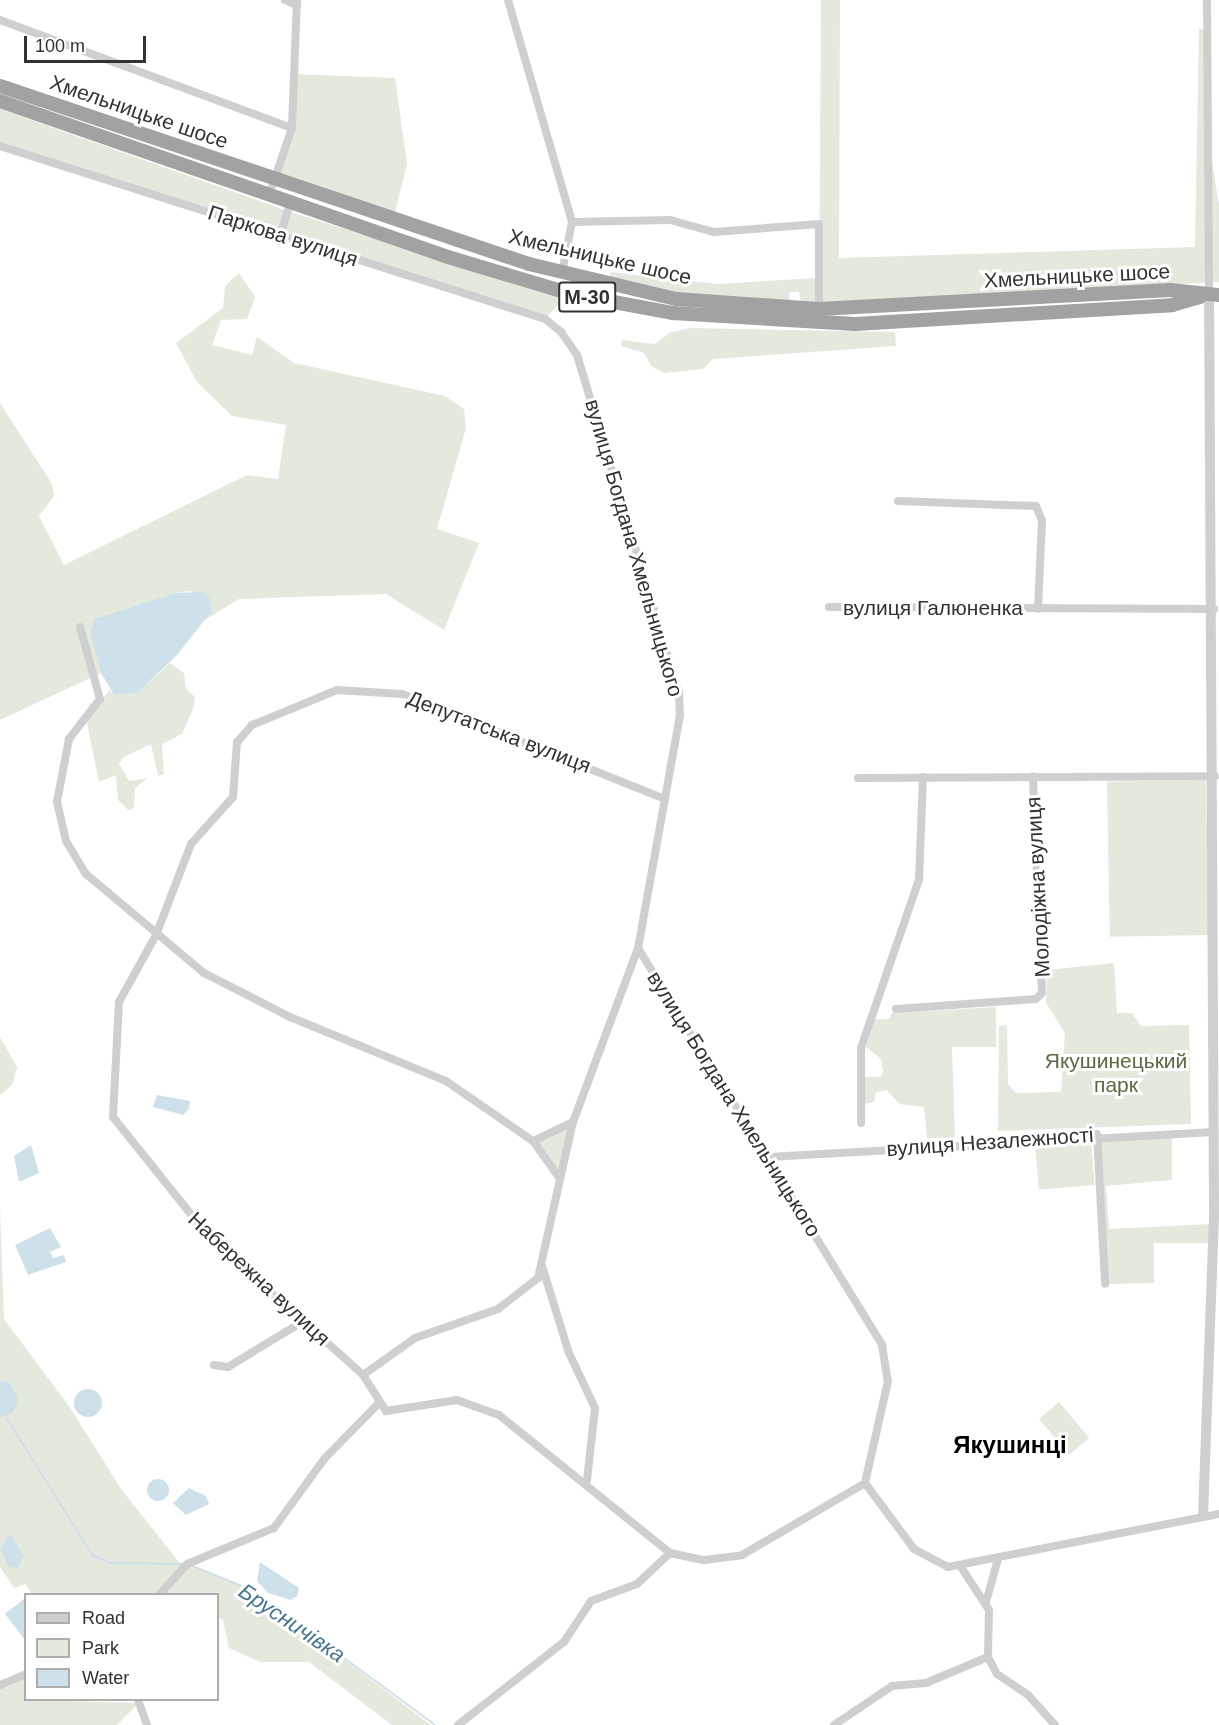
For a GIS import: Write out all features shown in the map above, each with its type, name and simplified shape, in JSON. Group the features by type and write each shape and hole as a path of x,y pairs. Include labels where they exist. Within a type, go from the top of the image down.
{"highway":[{"name":"Хмельницьке шосе","path":"0,86 274,180 562,273 676,299 819,309 1170,290 1210,296"},
{"name":"Хмельницьке шосе","path":"0,101 269,195 558,290 694,316 806,324 1172,305 1210,296"},
{"path":"558,290 562,273"}],"street":[{"path":"269,195 292,129 297,3 285,0"},
{"path":"508,0 573,222 562,273"},
{"path":"1203,1516 1213,1132 1215,776 1207,0"},
{"path":"0,20 292,129"},
{"name":"Паркова вулиця","path":"0,146 545,319 561,332"},
{"path":"280,235 291,202"},
{"path":"573,222 670,220 714,232 819,224 819,309"},
{"path":"1209,275 1219,270"},
{"name":"вулиця Богдана Хмельницького","path":"561,332 577,356 679,692 665,799 638,948 768,1157 886,1354 888,1381 865,1483"},
{"name":"вулиця Галюненка","path":"898,501 1036,506 1042,521 1038,609"},
{"name":"вулиця Галюненка","path":"829,607 1214,609"},
{"path":"80,627 100,699 69,739 57,802 61,825 86,874 191,964 262,1005 438,1077 533,1141 558,1176"},
{"name":"Депутатська вулиця","path":"156,935 191,844 235,793 239,736 252,725 320,693 353,688 417,697 665,799"},
{"name":"Молодіжна вулиця","path":"896,1009 1036,999 1042,993 1033,776"},
{"path":"858,778 1215,776"},
{"path":"861,1123 861,1048 919,880 923,777"},
{"name":"Набережна вулиця","path":"156,935 119,1002 111,1087 113,1117 123,1135 210,1238 363,1375 379,1403"},
{"path":"363,1375 415,1338 498,1309 533,1284 542,1266 558,1176 573,1122 638,948"},
{"path":"533,1141 573,1122"},
{"name":"вулиця Незалежності","path":"768,1157 1097,1134 1213,1132"},
{"path":"1097,1134 1105,1284"},
{"path":"542,1266 569,1353 595,1408 587,1481"},
{"path":"214,1365 228,1367 302,1322"},
{"path":"161,1593 187,1564 274,1528 325,1458 379,1403 396,1414 464,1401 508,1420 587,1481 670,1553 704,1560 742,1555 865,1483 921,1556 962,1567 1219,1514"},
{"path":"458,1725 564,1642 591,1601 637,1584 670,1553"},
{"path":"986,1602 998,1558"},
{"path":"962,1567 986,1602 992,1627 988,1657 997,1674 1028,1695 1055,1725"},
{"path":"834,1725 892,1686 926,1683 988,1657"},
{"path":"0,1685 24,1675"},
{"path":"138,1701 147,1725"}],"green space":[{"path":"821,0 840,0 839,258 1195,247 1199,28 1208,31 1208,136 1219,206 1219,282 819,303"},
{"path":"295,74 395,78 407,164 394,216 276,176 292,128"},
{"path":"0,109 288,211 559,297 558,305 545,319 0,146"},
{"path":"611,272 718,284 817,278 817,303 801,302 799,292 789,292 790,302 674,293 609,278"},
{"path":"239,273 255,297 247,319 221,320 212,345 252,355 257,337 294,363 445,396 464,409 466,428 437,529 479,543 444,630 386,594 239,599 205,620 208,612 191,591 175,593 94,619 90,632 101,673 0,720 0,403 52,484 54,496 39,516 64,565 247,475 278,479 286,425 232,416 197,382 176,343 223,308 225,286"},
{"path":"690,328 895,332 896,346 713,359 703,369 664,373 651,366 644,353 621,346 622,340 655,344 669,333"},
{"path":"170,663 184,673 186,689 195,697 193,709 182,734 162,744 164,774 158,776 151,744 122,758 119,764 129,781 148,778 135,788 134,808 128,810 118,800 116,775 99,782 87,723 109,690 114,695 137,693"},
{"path":"1206,780 1209,935 1110,937 1107,782"},
{"name":"Якушинецький парк","path":"1114,963 1117,1013 1132,1013 1141,1026 1189,1025 1191,1124 998,1131 999,1026 1007,1025 1008,1084 1016,1093 1061,1092 1065,1033 1046,1003 1047,970"},
{"path":"996,1007 996,1047 952,1047 955,1138 927,1138 924,1107 899,1104 887,1090 876,1092 874,1102 865,1104 865,1077 881,1077 883,1071 881,1059 866,1047 874,1019 889,1019 892,1013"},
{"path":"0,1037 17,1067 12,1085 0,1095"},
{"path":"573,1122 558,1176 533,1141"},
{"path":"1172,1137 1172,1180 1106,1186 1109,1229 1211,1224 1209,1243 1154,1243 1154,1283 1108,1284 1100,1141"},
{"path":"1091,1142 1095,1185 1039,1190 1035,1147"},
{"path":"0,1206 4,1319 71,1409 121,1489 182,1566 159,1593 31,1593 25,1584 14,1588 0,1567"},
{"path":"1059,1402 1089,1438 1069,1455 1039,1419"},
{"path":"187,1564 252,1590 431,1725 392,1725 309,1662 260,1662 229,1648 223,1620 219,1618 219,1593 161,1593"},
{"path":"24,1674 24,1701 139,1703 117,1725 0,1725 0,1685"}],"water":[{"path":"202,592 210,599 211,612 177,655 137,693 114,695 101,673 90,632 94,619 175,593"},
{"path":"157,1095 190,1101 189,1109 183,1115 153,1107"},
{"path":"31,1145 39,1173 19,1182 14,1156"},
{"path":"50,1228 61,1247 50,1252 53,1258 64,1255 66,1262 28,1275 15,1245"},
{"path":"0,1381 10,1383 18,1400 12,1413 0,1417"},
{"path":"88,1389 98,1393 102,1403 98,1413 88,1417 78,1413 74,1403 78,1393"},
{"path":"158,1479 166,1482 169,1490 166,1498 158,1501 150,1498 147,1490 150,1482"},
{"path":"189,1488 206,1496 209,1504 186,1515 173,1503"},
{"path":"10,1534 24,1556 17,1568 9,1567 0,1549"},
{"path":"260,1562 299,1588 297,1596 291,1600 268,1593 257,1581"},
{"path":"24,1599 24,1639 5,1614"}],"waterway":[{"name":"Брусничівка","path":"4,1414 92,1555 110,1563 182,1564"},
{"name":"Брусничівка","path":"190,1565 252,1590 435,1725"}],"district":[{"name":"Якушинці","path":"1010,1445"}]}
